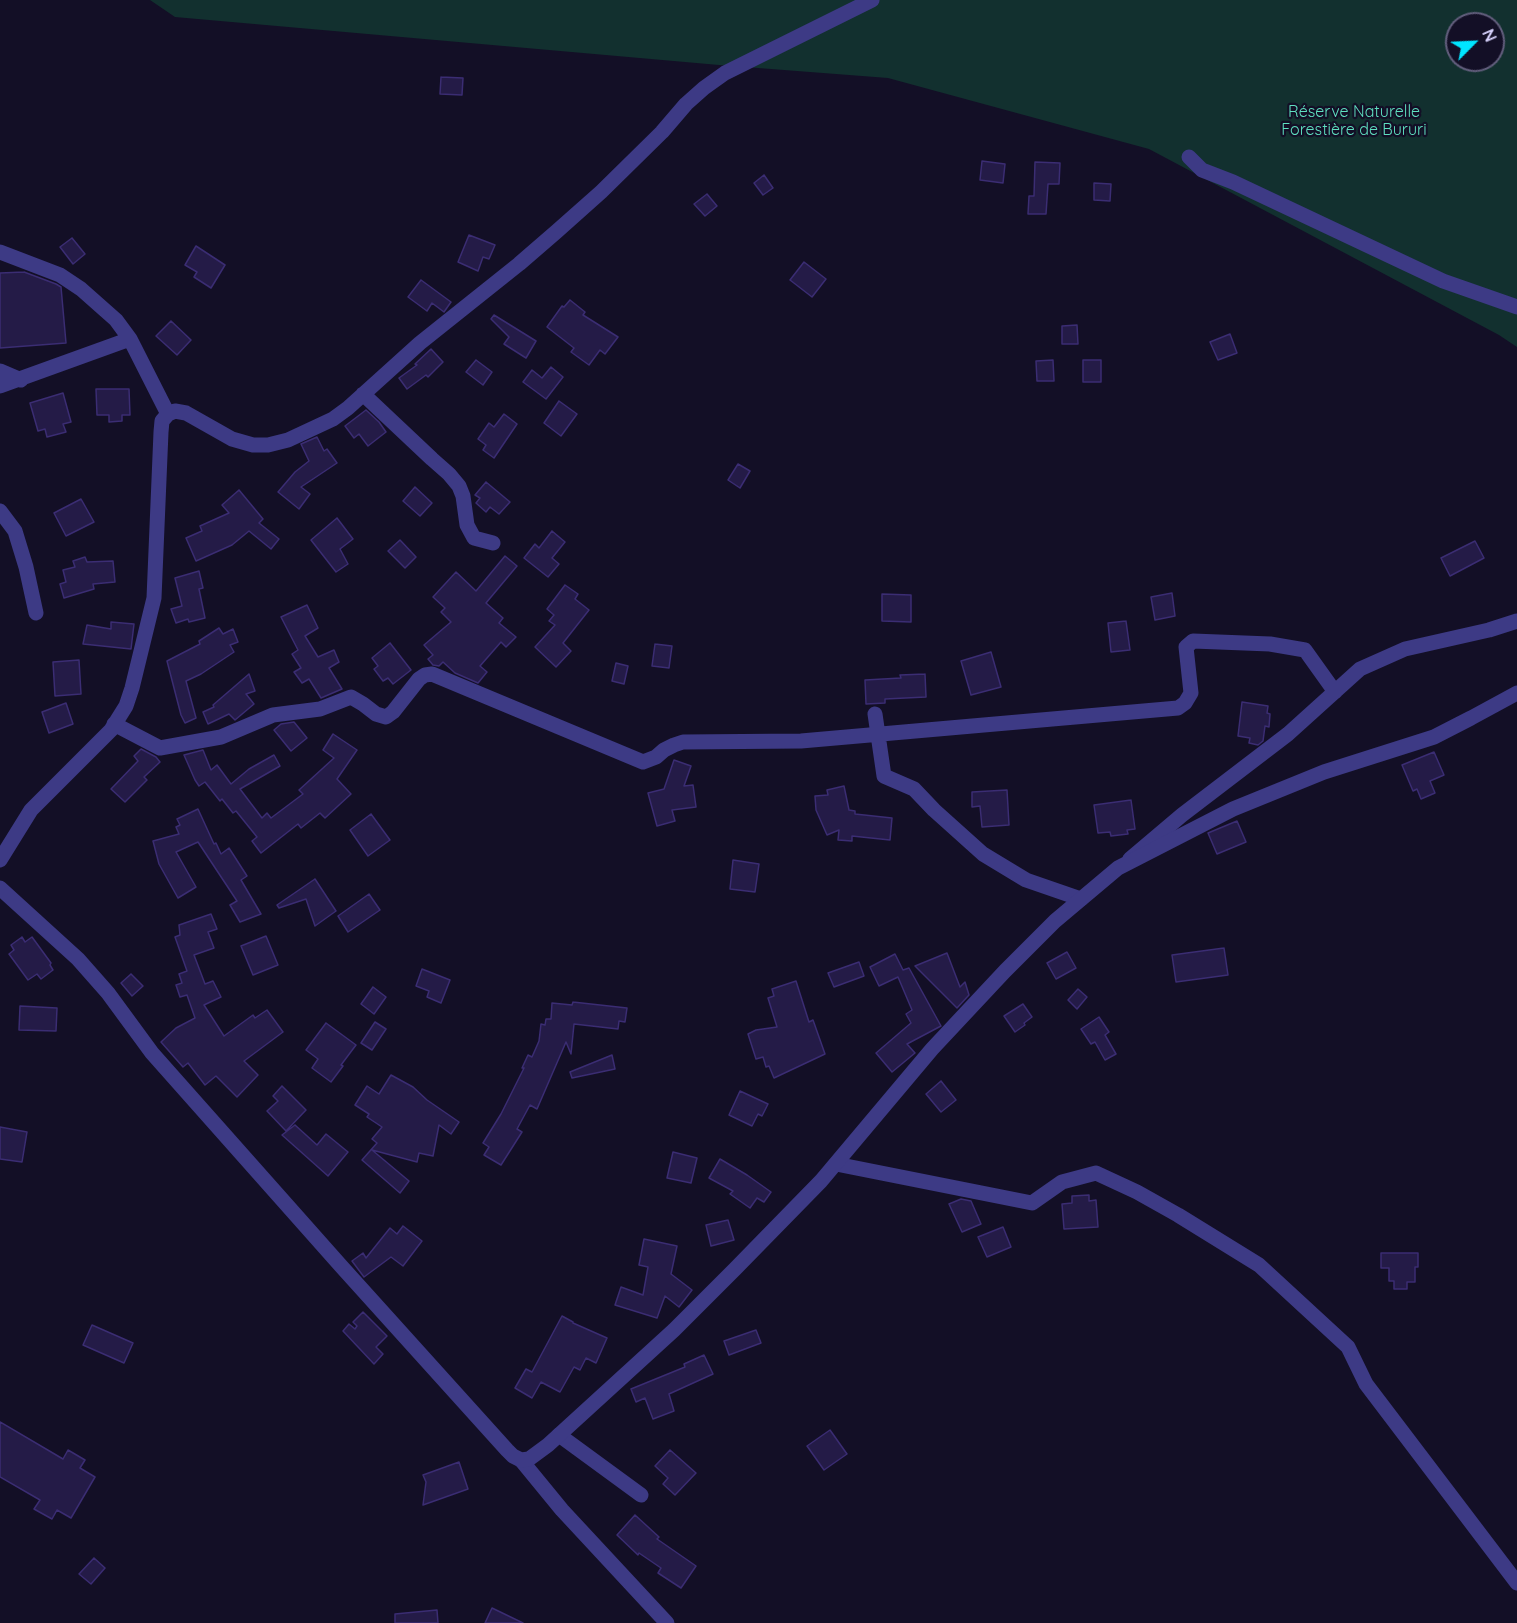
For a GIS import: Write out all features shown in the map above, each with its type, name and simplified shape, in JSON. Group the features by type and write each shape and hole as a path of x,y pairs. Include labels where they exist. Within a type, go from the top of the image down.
{"street":[{"path":"0,860 31,810 111,730 126,706 154,598 161,432 162,421 168,414 175,411 186,413 232,439 253,446 268,446 288,440 333,419 420,343 556,232 662,132 686,104 704,88 725,73 872,0"},
{"path":"1189,158 1202,170 1233,182 1443,281 1517,307"},
{"path":"0,252 60,275 81,289 116,321 130,339 168,414"},
{"path":"0,386 130,339"},
{"path":"0,371 21,380"},
{"path":"363,394 449,474 459,486 463,496 467,525 474,538 493,543"},
{"path":"0,511 15,531 36,613"},
{"path":"521,1460 529,1459 559,1435 674,1330 836,1164 932,1049 1005,971 1055,921 1081,899 1182,815 1288,734 1360,669 1405,649 1489,630 1517,621"},
{"path":"114,724 160,748 220,737 273,715 320,709 351,698 376,714 386,717 393,712 419,679 425,675 432,675 643,762 683,742 801,741 1178,708 1185,703 1191,693 1186,646 1193,641 1270,644 1305,650 1335,692"},
{"path":"1118,868 1233,809 1324,772 1434,736 1517,693"},
{"path":"875,714 884,776 914,789 983,854 1026,880 1081,899"},
{"path":"0,888 78,959 108,993 152,1053 181,1087 507,1450 521,1460 562,1510 667,1623"},
{"path":"836,1164 1032,1203 1062,1182 1096,1173 1178,1215 1259,1265 1348,1347 1366,1384 1517,1583"},
{"path":"559,1435 641,1495"}],"green space":[{"name":"Réserve Naturelle Forestière de Bururi","path":"150,0 1517,0 1517,347 1499,335 1149,149 888,78 175,17"}],"building":[{"path":"441,77 463,78 462,95 440,94"},
{"path":"982,161 1005,164 1003,183 980,180"},
{"path":"1035,162 1060,163 1059,184 1048,184 1046,214 1028,214 1029,196 1034,196"},
{"path":"764,175 773,188 763,195 754,183"},
{"path":"1094,183 1111,184 1110,201 1094,200"},
{"path":"707,194 717,206 705,216 694,204"},
{"path":"469,235 495,245 489,259 483,257 478,271 458,262"},
{"path":"72,238 85,254 73,264 60,247"},
{"path":"196,246 225,265 211,288 194,277 197,272 185,265"},
{"path":"804,262 826,279 812,297 790,280"},
{"path":"24,272 61,287 66,343 0,348 0,273"},
{"path":"421,280 451,302 444,312 432,303 427,311 408,297"},
{"path":"570,300 585,312 583,315 618,337 605,354 600,350 589,365 571,352 574,348 547,327 562,306 564,307"},
{"path":"494,315 536,341 526,358 504,344 509,337 491,319"},
{"path":"171,321 191,340 177,355 156,336"},
{"path":"1077,325 1078,344 1062,344 1062,326"},
{"path":"1230,334 1237,353 1218,360 1210,342"},
{"path":"431,349 443,362 428,377 426,375 407,389 399,378 417,365 415,364"},
{"path":"476,360 492,372 483,385 466,372"},
{"path":"1053,360 1054,381 1037,381 1036,361"},
{"path":"1083,360 1101,360 1101,382 1083,382"},
{"path":"551,367 563,377 546,399 523,382 532,370 542,378"},
{"path":"96,389 129,389 130,415 122,415 122,421 109,422 109,415 97,415"},
{"path":"63,393 71,422 63,424 66,432 47,437 45,429 38,431 30,403"},
{"path":"559,401 577,414 561,436 544,423"},
{"path":"366,410 386,432 368,446 359,434 354,438 345,426"},
{"path":"504,414 517,424 494,458 483,450 486,445 478,439 489,423 494,427"},
{"path":"317,437 324,451 327,449 337,463 301,487 310,494 299,509 278,492 295,472 309,461 301,444"},
{"path":"738,464 750,471 740,488 728,480"},
{"path":"486,482 510,502 499,514 490,507 486,512 476,503 480,498 475,495"},
{"path":"415,487 432,503 420,516 403,501"},
{"path":"239,490 263,519 259,523 279,539 271,549 249,531 232,545 196,561 186,538 202,531 200,526 229,513 222,505"},
{"path":"81,499 94,522 66,536 54,513"},
{"path":"337,518 353,539 340,549 348,564 336,572 311,540"},
{"path":"552,531 565,542 552,558 559,564 548,577 524,558 535,544 539,548"},
{"path":"400,540 416,557 405,568 388,551"},
{"path":"1475,541 1484,558 1450,576 1441,558"},
{"path":"505,556 517,566 486,603 503,618 499,623 516,637 506,647 501,642 480,666 487,672 478,683 455,673 443,662 439,666 433,665 428,659 433,655 424,645 451,622 441,612 445,608 433,597 456,572 476,591"},
{"path":"85,557 87,562 113,561 115,582 93,584 94,589 64,598 60,584 66,582 63,570 75,567 73,561"},
{"path":"199,571 203,588 199,589 205,618 189,622 188,619 176,623 171,609 182,606 175,578"},
{"path":"565,585 578,594 575,599 589,610 563,643 571,651 556,667 535,647 555,625 549,621 554,615 547,609"},
{"path":"1172,593 1175,616 1155,620 1151,597"},
{"path":"882,594 911,595 911,622 882,621"},
{"path":"307,605 318,628 305,636 318,657 334,650 339,662 329,668 342,689 321,698 309,679 302,683 294,672 301,668 292,654 298,650 281,617"},
{"path":"1126,621 1130,650 1111,652 1108,623"},
{"path":"111,622 134,624 131,649 83,644 87,625 111,629"},
{"path":"219,628 223,634 233,629 238,642 230,645 234,652 186,681 196,718 185,723 167,661 200,644 199,641"},
{"path":"390,643 411,670 393,684 388,678 383,681 374,669 378,666 372,658"},
{"path":"655,644 672,646 669,668 652,666"},
{"path":"991,652 1001,687 971,695 961,661"},
{"path":"79,660 81,694 55,696 53,662"},
{"path":"616,663 628,666 624,684 612,681"},
{"path":"249,674 255,691 246,694 254,704 235,720 229,714 208,724 203,712 214,707 213,705"},
{"path":"925,674 926,697 885,699 885,703 866,704 865,680"},
{"path":"1242,702 1268,706 1269,727 1265,726 1263,741 1258,745 1249,743 1250,738 1238,736"},
{"path":"66,703 73,724 49,733 42,712"},
{"path":"294,722 307,738 291,751 274,730 281,724"},
{"path":"333,734 357,750 337,779 351,794 325,818 320,813 301,828 298,824 261,853 252,841 257,837 236,811 233,813 222,799 220,801 205,782 199,786 184,755 203,750 211,770 217,765 231,784 249,769 274,755 280,766 240,789 262,818 267,813 271,818 303,794 299,790 334,758 323,750"},
{"path":"141,749 156,757 160,762 144,777 147,780 125,802 111,789 138,761 134,756"},
{"path":"1434,752 1444,775 1430,781 1435,793 1421,799 1417,789 1413,791 1402,765"},
{"path":"674,760 691,766 684,786 693,785 696,807 672,810 675,821 657,826 648,793 664,789"},
{"path":"844,786 849,810 855,811 855,814 892,818 890,840 852,836 852,841 838,840 839,830 827,835 816,810 815,796 828,795 827,790"},
{"path":"1007,790 1009,825 982,827 980,806 972,807 972,792"},
{"path":"1131,800 1135,829 1127,830 1128,834 1111,836 1110,832 1098,833 1094,805"},
{"path":"198,809 221,854 229,848 247,876 241,880 261,914 240,922 230,905 237,901 198,842 176,852 196,887 178,898 159,864 153,841 179,834 176,827 180,825 177,819"},
{"path":"371,814 390,840 368,856 350,830"},
{"path":"1237,821 1246,842 1217,854 1208,833"},
{"path":"733,860 759,864 755,892 730,889"},
{"path":"315,879 336,911 315,926 306,899 279,908 277,905"},
{"path":"369,894 380,910 348,932 338,916"},
{"path":"211,914 217,929 208,932 214,948 194,955 205,984 213,981 221,997 204,1005 224,1036 253,1015 255,1018 267,1010 283,1032 244,1061 258,1075 237,1097 216,1076 205,1085 188,1063 183,1067 161,1042 176,1028 195,1018 187,995 180,997 176,985 182,983 179,974 187,971 175,937 180,935 179,925"},
{"path":"266,936 278,965 253,975 241,946"},
{"path":"22,937 25,942 32,937 51,963 53,970 41,979 37,974 28,980 9,954 14,950 11,945"},
{"path":"1224,948 1228,975 1176,982 1172,955"},
{"path":"1067,952 1076,968 1056,979 1047,963"},
{"path":"947,953 960,987 965,982 969,995 957,1008 915,966"},
{"path":"895,954 903,970 909,968 941,1026 907,1044 915,1053 892,1072 876,1053 911,1023 906,1014 912,1010 898,977 879,986 870,967"},
{"path":"859,962 864,976 834,987 828,973"},
{"path":"422,969 450,980 441,1003 427,997 429,991 416,986"},
{"path":"131,974 143,986 132,996 121,983"},
{"path":"796,981 809,1022 813,1020 825,1054 774,1078 769,1066 766,1067 763,1057 756,1059 748,1034 756,1030 777,1027 768,998 774,996 772,989"},
{"path":"373,987 386,997 374,1014 361,1004"},
{"path":"1078,989 1087,997 1077,1009 1068,1000"},
{"path":"573,1002 627,1008 625,1022 619,1021 618,1029 574,1024 571,1054 566,1042 537,1109 530,1105 517,1129 522,1132 501,1165 484,1155 489,1147 483,1143 501,1114 528,1055 532,1057 539,1041 541,1024 545,1025 546,1019 551,1019 552,1003 572,1005"},
{"path":"1023,1004 1032,1017 1015,1032 1004,1016"},
{"path":"20,1006 57,1008 56,1031 19,1030"},
{"path":"1099,1017 1109,1032 1105,1035 1116,1054 1105,1060 1095,1042 1091,1044 1081,1029"},
{"path":"375,1022 386,1029 372,1050 361,1043"},
{"path":"326,1023 356,1045 331,1082 312,1068 318,1059 306,1050"},
{"path":"612,1055 615,1069 572,1078 570,1072"},
{"path":"391,1075 413,1087 427,1100 459,1122 451,1134 439,1125 433,1156 419,1153 417,1162 372,1150 409,1181 400,1193 362,1160 377,1143 372,1139 382,1127 367,1117 369,1114 355,1105 367,1086 379,1094"},
{"path":"941,1081 956,1100 941,1112 926,1094"},
{"path":"282,1086 306,1110 286,1131 267,1111 278,1101 273,1096"},
{"path":"740,1091 768,1104 762,1116 758,1114 752,1126 729,1115"},
{"path":"295,1125 317,1145 326,1134 348,1152 328,1176 282,1135"},
{"path":"0,1127 27,1132 22,1162 0,1159"},
{"path":"673,1152 697,1158 691,1183 667,1178"},
{"path":"720,1159 771,1192 764,1202 757,1198 750,1208 730,1194 733,1191 709,1178"},
{"path":"1089,1195 1089,1201 1096,1200 1098,1227 1064,1229 1062,1204 1072,1203 1072,1196"},
{"path":"961,1199 971,1201 981,1224 962,1232 949,1204"},
{"path":"728,1220 734,1240 711,1246 706,1225"},
{"path":"403,1226 422,1241 403,1266 391,1257 364,1277 352,1261 363,1253 366,1258 390,1228 397,1234"},
{"path":"1003,1227 1011,1247 987,1257 978,1237"},
{"path":"644,1239 677,1246 671,1274 692,1290 679,1307 665,1296 657,1318 615,1305 621,1287 643,1295 648,1267 639,1265"},
{"path":"1381,1253 1418,1253 1415,1282 1407,1282 1407,1289 1394,1289 1394,1281 1389,1281 1389,1268 1381,1268"},
{"path":"363,1312 387,1336 376,1347 383,1354 374,1364 343,1331 349,1324 355,1329 357,1326 353,1322"},
{"path":"562,1316 607,1338 596,1363 586,1358 580,1370 574,1367 560,1392 541,1382 532,1398 515,1388 526,1369 532,1372"},
{"path":"92,1325 133,1343 124,1363 83,1345"},
{"path":"756,1330 761,1343 729,1355 724,1341"},
{"path":"704,1355 713,1374 669,1394 674,1411 653,1419 645,1398 636,1402 631,1389 685,1367 684,1364"},
{"path":"0,1422 63,1459 68,1450 85,1460 80,1468 95,1477 71,1518 57,1510 52,1519 34,1509 40,1500 0,1477"},
{"path":"830,1430 847,1454 824,1470 807,1446"},
{"path":"670,1450 696,1473 675,1495 663,1484 668,1478 655,1466"},
{"path":"459,1462 468,1489 423,1505 426,1482 423,1475"},
{"path":"635,1515 659,1537 657,1539 696,1566 681,1588 658,1573 661,1568 639,1553 638,1555 617,1535"},
{"path":"94,1558 105,1568 91,1584 79,1574"},
{"path":"492,1608 523,1623 485,1623"},
{"path":"437,1610 438,1623 395,1623 395,1614"}]}
